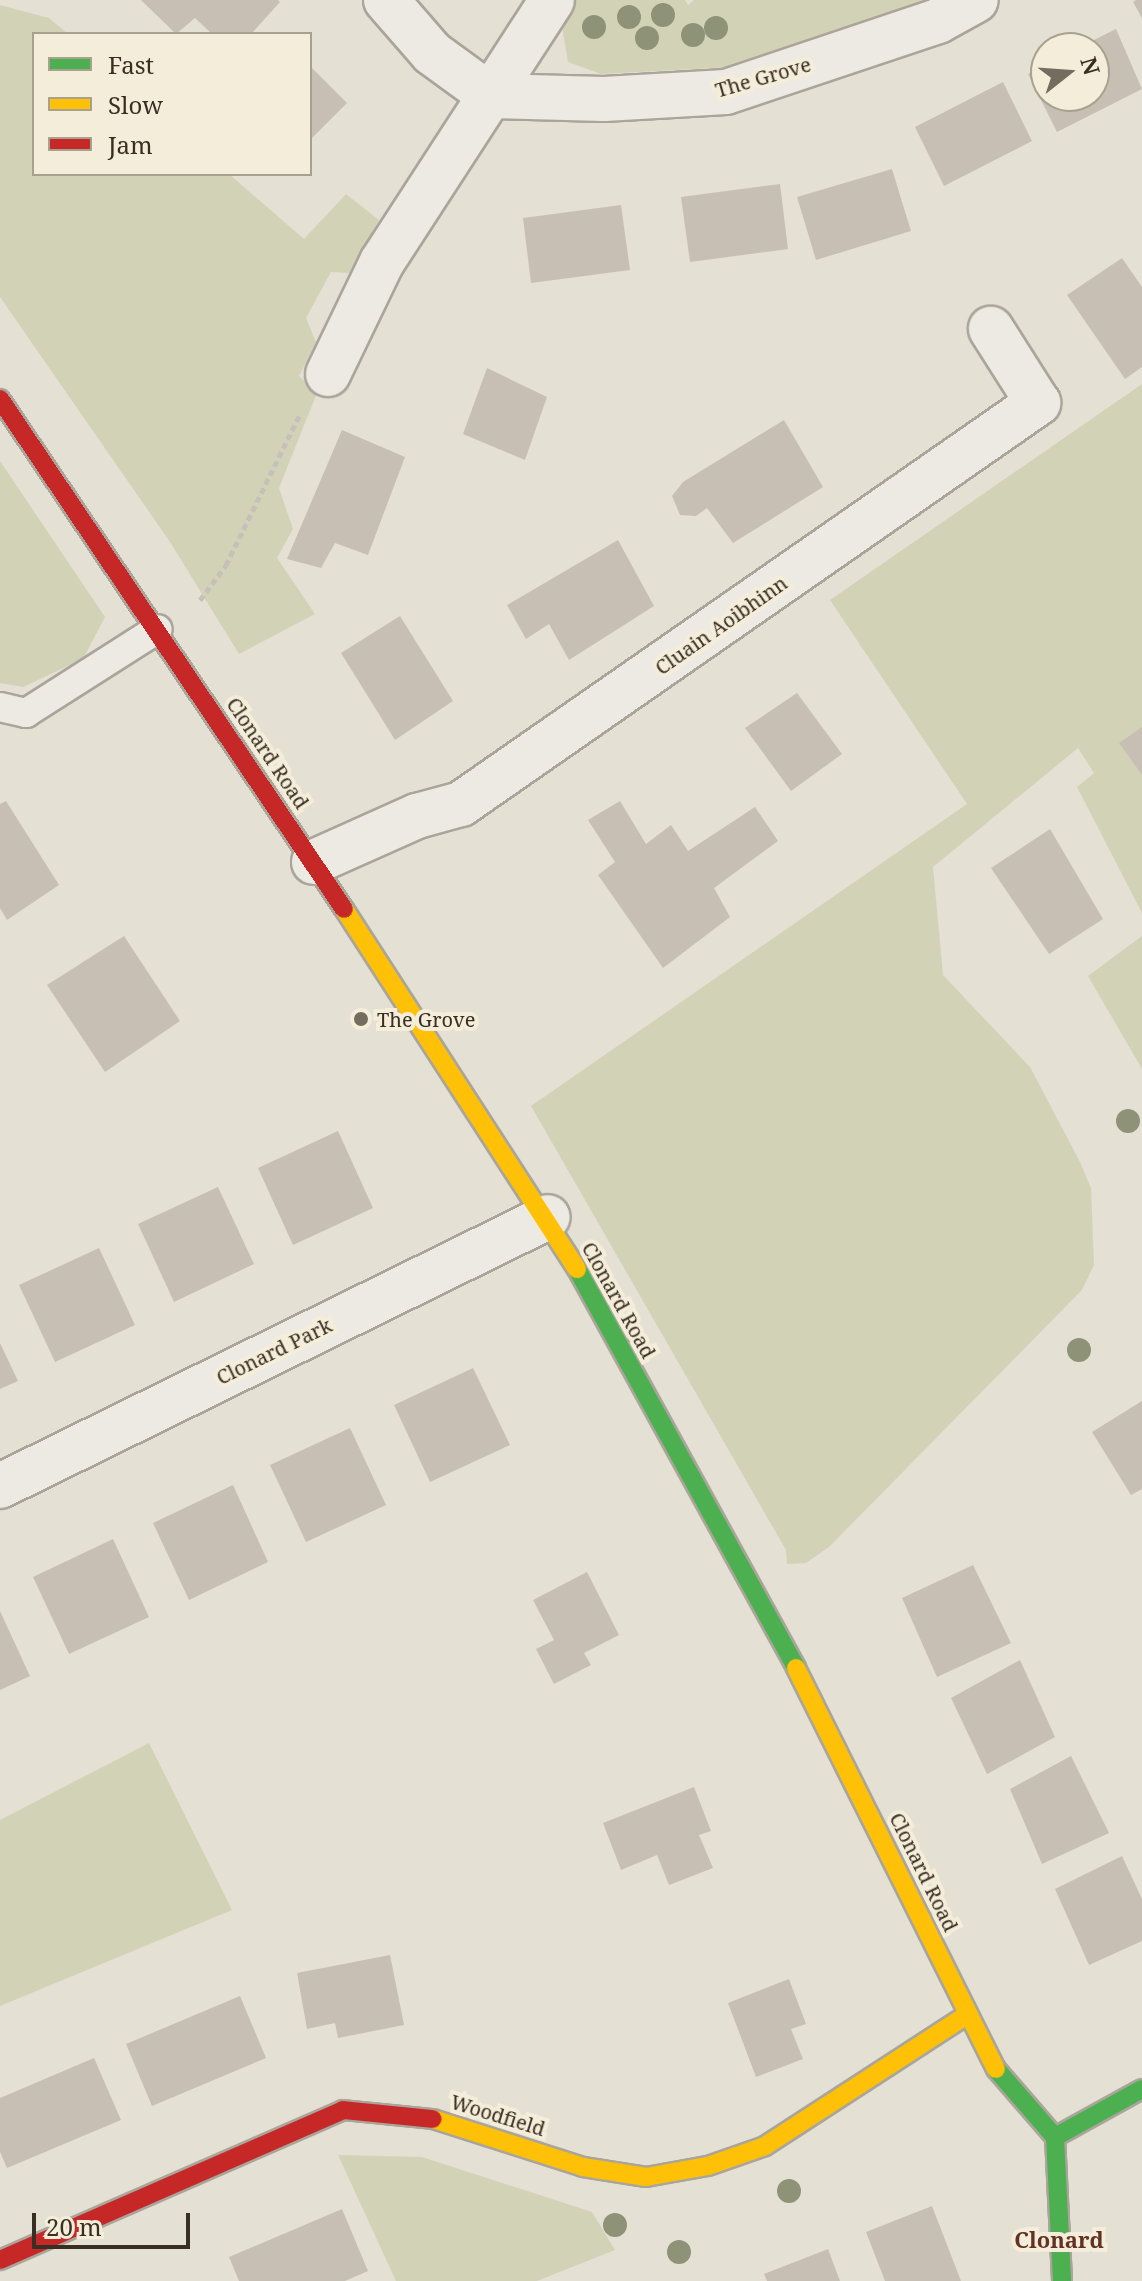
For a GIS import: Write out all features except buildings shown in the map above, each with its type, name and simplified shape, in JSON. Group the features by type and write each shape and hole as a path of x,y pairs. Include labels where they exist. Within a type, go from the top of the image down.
{"street":[{"path":"386,0 432,53 491,96"},
{"path":"328,374 382,262 552,0"},
{"name":"The Grove","path":"491,96 604,99 726,92 938,21 976,0"},
{"name":"Cluain Aoibhinn","path":"314,862 417,816 461,804 1038,403 991,329"},
{"name":"Clonard Road","path":"0,399 163,636 548,1217 770,1614 991,2063 1055,2137"},
{"name":"Clonard Park","path":"0,1486 548,1217"},
{"name":"Woodfield","path":"0,2260 343,2110 438,2119 583,2167 630,2175 646,2177 708,2166 765,2146 967,2015"},
{"path":"1062,2281 1055,2137 1142,2089"}],"lane":[{"path":"0,707 26,713 163,636"}],"path":[{"path":"163,636 226,565 309,396 328,374"}],"green space":[{"path":"572,0 685,0 688,5 694,0 924,0 734,67 601,74 568,62 562,26"},
{"path":"0,5 49,18 66,32 32,32 32,176 231,176 304,239 346,194 379,220 349,273 331,272 306,318 316,342 299,376 317,393 279,488 293,529 277,558 315,614 239,654 170,542 0,297"},
{"path":"1142,384 1142,913 1077,787 1094,773 1078,748 933,867 943,975 1030,1067 1080,1162 1091,1188 1094,1265 1082,1290 829,1547 806,1563 787,1564 786,1550 531,1106 967,804 830,600"},
{"path":"0,461 105,617 83,659 23,687 0,683"},
{"path":"1142,936 1142,1069 1088,976"},
{"path":"149,1743 232,1910 0,2006 0,1820"},
{"path":"338,2155 422,2157 592,2212 615,2250 537,2281 396,2281"}],"traffic: fast":[{"path":"577,1269 796,1668"},
{"path":"996,2069 1055,2137 1062,2281"},
{"path":"1055,2137 1142,2089"}],"traffic: slow":[{"path":"344,909 577,1269"},
{"path":"796,1668 996,2069"},
{"path":"433,2119 583,2167 646,2177 708,2166 765,2146 967,2015"}],"traffic: jam":[{"path":"0,399 344,909"},
{"path":"0,2260 343,2110 433,2119"}],"place":[{"name":"The Grove","path":"361,1019"}],"district":[{"name":"Clonard","path":"1059,2240"}]}
